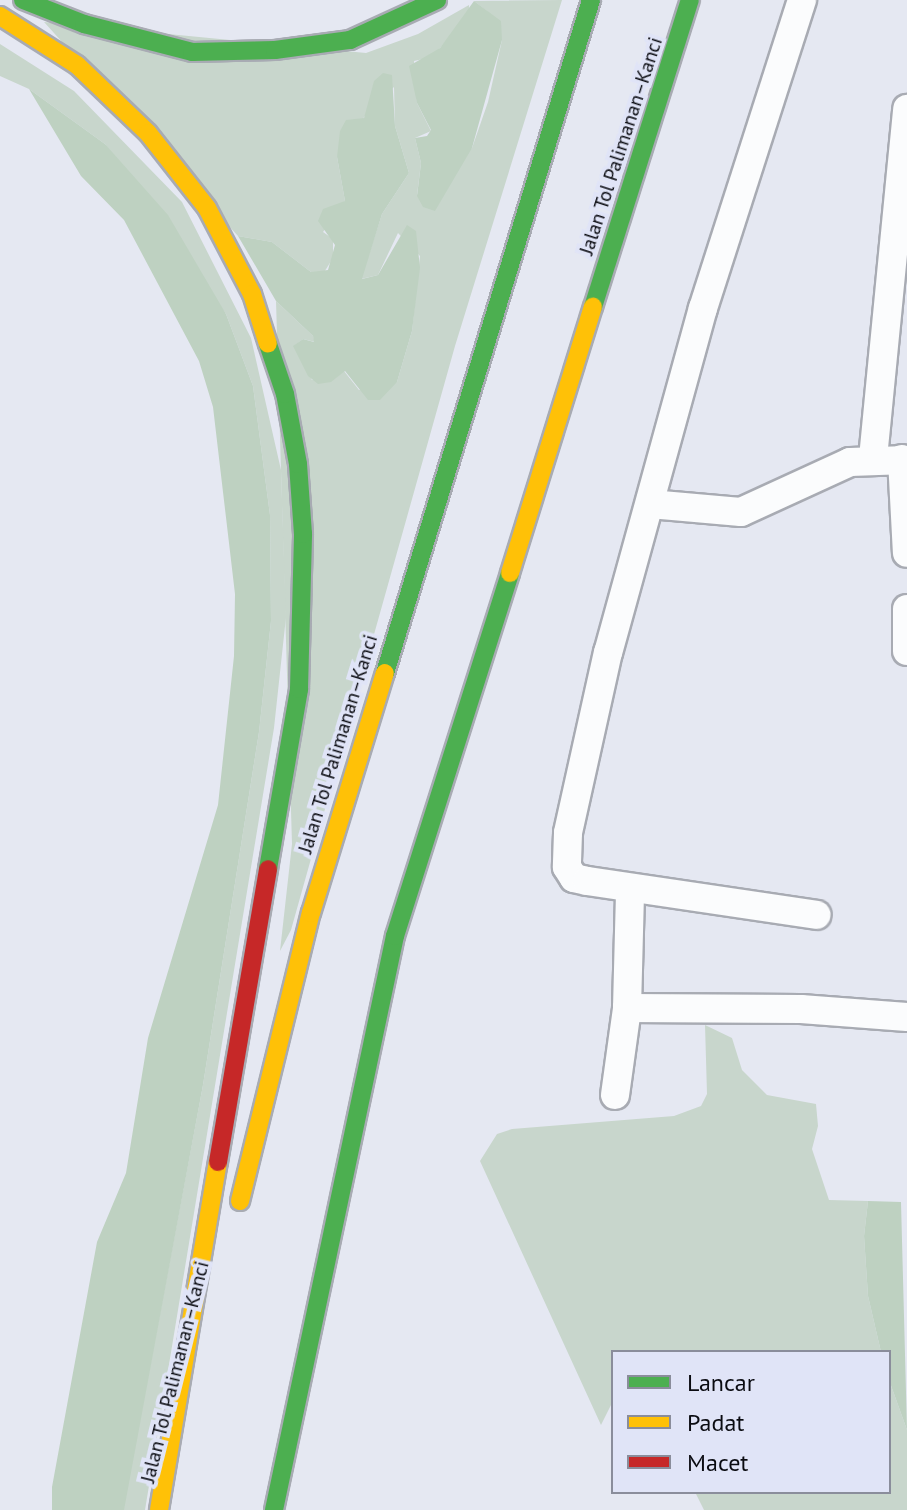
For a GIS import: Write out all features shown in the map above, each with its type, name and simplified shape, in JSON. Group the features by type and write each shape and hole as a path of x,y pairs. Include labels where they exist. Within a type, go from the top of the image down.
{"highway":[{"path":"23,0 84,24 192,52 275,50 350,40 437,0"},
{"name":"Jalan Tol Palimanan–Kanci","path":"236,1219 311,913 591,0"},
{"name":"Jalan Tol Palimanan–Kanci","path":"274,1510 395,936 690,0"},
{"path":"0,16 77,65 148,133 207,208 252,294 285,394 298,464 303,534 299,689 161,1510"},
{"name":"Jalan Tol Palimanan–Kanci","path":"161,1510 217,1296"}],"street":[{"path":"802,0 703,308 608,652 568,833 567,867 574,878 630,890 817,915"},
{"path":"873,458 907,109"},
{"path":"650,504 741,512 826,471 873,458 905,460 907,553"},
{"path":"907,609 907,651"},
{"path":"615,1095 627,1008 630,890"},
{"path":"627,1008 801,1009 907,1017"}],"shaded area":[{"path":"562,0 455,346 291,930 280,951 292,844 276,301 313,336 315,342 303,339 294,346 312,380 344,371 359,390 397,382 412,331 420,256 398,233 378,275 361,279 382,214 409,173 395,126 394,87 367,113 337,157 345,201 323,232 333,239 333,258 323,274 311,272 272,242 238,236 44,22 366,53 418,34 469,5 469,14 432,57 414,61 417,103 431,131 415,138 421,163 417,195 472,148 488,102 502,40 487,11 474,1"},
{"path":"0,44 74,91 182,202 251,338 281,470 286,617 274,728 145,1510 123,1510 203,1085 259,732 271,621 270,515 253,386 226,314 105,144 29,89 0,76"},
{"path":"705,1025 732,1038 742,1070 767,1095 816,1104 818,1126 812,1149 829,1200 868,1201 864,1236 868,1296 881,1350 611,1350 611,1405 601,1425 480,1161 497,1134 512,1129 674,1116 701,1106 707,1094"},
{"path":"891,1386 907,1430 907,1510 704,1510 696,1494 891,1494"}],"green space":[{"path":"474,1 501,21 502,40 472,148 435,211 423,207 417,196 421,163 415,138 427,136 431,130 417,103 409,66 440,48"},
{"path":"383,73 392,75 395,126 409,173 382,214 362,279 378,275 407,225 416,231 420,268 412,331 397,382 380,400 368,400 345,371 331,382 318,384 308,376 293,346 303,339 314,342 313,336 276,301 238,236 272,242 311,272 328,270 335,245 318,221 323,209 345,201 337,157 340,131 346,120 364,118 374,81"},
{"path":"29,89 105,144 168,215 226,314 253,386 270,515 271,621 259,732 203,1085 124,1510 52,1510 52,1487 97,1242 126,1173 148,1038 218,805 234,656 235,594 213,407 199,361 124,220 81,176"},
{"path":"868,1201 901,1202 907,1430 891,1386 891,1350 881,1350 868,1296 864,1236"}],"traffic: fast":[{"path":"23,0 84,24 192,52 275,50 350,40 437,0"},
{"path":"385,673 591,0"},
{"path":"593,307 690,0"},
{"path":"268,344 285,394 298,464 303,534 299,689 268,869"},
{"path":"274,1510 395,936 510,573"}],"traffic: slow":[{"path":"0,16 77,65 148,133 207,208 252,294 268,344"},
{"path":"510,573 593,307"},
{"path":"240,1201 311,913 385,673"},
{"path":"159,1510 218,1162"}],"traffic: jam":[{"path":"218,1162 268,869"}]}
